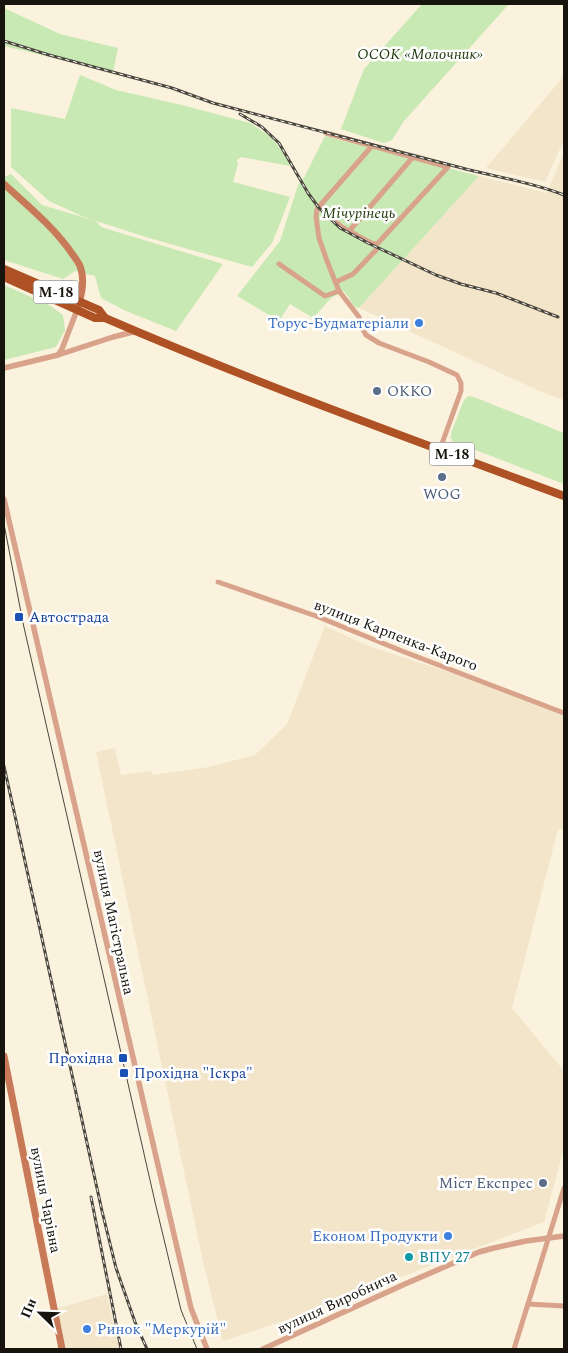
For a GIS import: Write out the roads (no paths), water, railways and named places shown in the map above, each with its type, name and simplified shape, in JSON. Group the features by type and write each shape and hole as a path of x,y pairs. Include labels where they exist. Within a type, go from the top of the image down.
{"highway":[{"name":"М-18","path":"4,269 99,310 106,318"},
{"name":"М-18","path":"4,277 95,318 106,318 270,386 564,496"}],"main road":[{"path":"4,184 65,243 77,261 81,268 82,276 80,302 77,310"},
{"name":"вулиця Чарівна","path":"4,1056 62,1349"}],"street":[{"path":"321,205 340,226 371,243 378,244 448,167 326,133"},
{"path":"372,146 316,212 319,238 340,291 359,317 366,334 379,343 458,375 461,391 440,449"},
{"path":"350,230 412,157"},
{"path":"336,282 353,274 376,250"},
{"path":"279,264 326,296 340,291"},
{"path":"58,355 77,310"},
{"path":"4,368 58,355 137,331"},
{"name":"вулиця Магістральна","path":"4,499 93,881 124,1025 191,1308 207,1349"},
{"name":"вулиця Карпенка-Карого","path":"218,582 316,616 564,713"},
{"path":"514,1349 564,1188"},
{"name":"вулиця Виробнича","path":"263,1349 479,1252 564,1236"},
{"path":"528,1304 564,1306"}],"tram line":[{"path":"4,524 23,623 155,1202 181,1310 197,1349"}],"railway":[{"path":"4,41 172,88 213,103 526,183 564,195"},
{"path":"240,114 262,127 279,143 308,193 319,208 340,228 436,275 496,293 558,317"},
{"path":"4,766 102,1211 116,1268 135,1322 147,1349"},
{"path":"91,1197 121,1349"}],"place":[{"name":"Торус-Будматеріали","path":"419,323"},
{"name":"ОККО","path":"377,391"},
{"name":"WOG","path":"442,477"},
{"name":"Автострада","path":"19,617"},
{"name":"Прохідна","path":"123,1058"},
{"name":"Прохідна \"Іскра\"","path":"124,1073"},
{"name":"Мiст Експрес","path":"543,1183"},
{"name":"Економ Продукти","path":"448,1236"},
{"name":"ВПУ 27","path":"409,1257"},
{"name":"Ринок \"Меркурій\"","path":"87,1329"}],"park label":[{"name":"ОСОК «Молочник»","path":"420,54"},
{"name":"Мічурінець","path":"359,213"}]}
